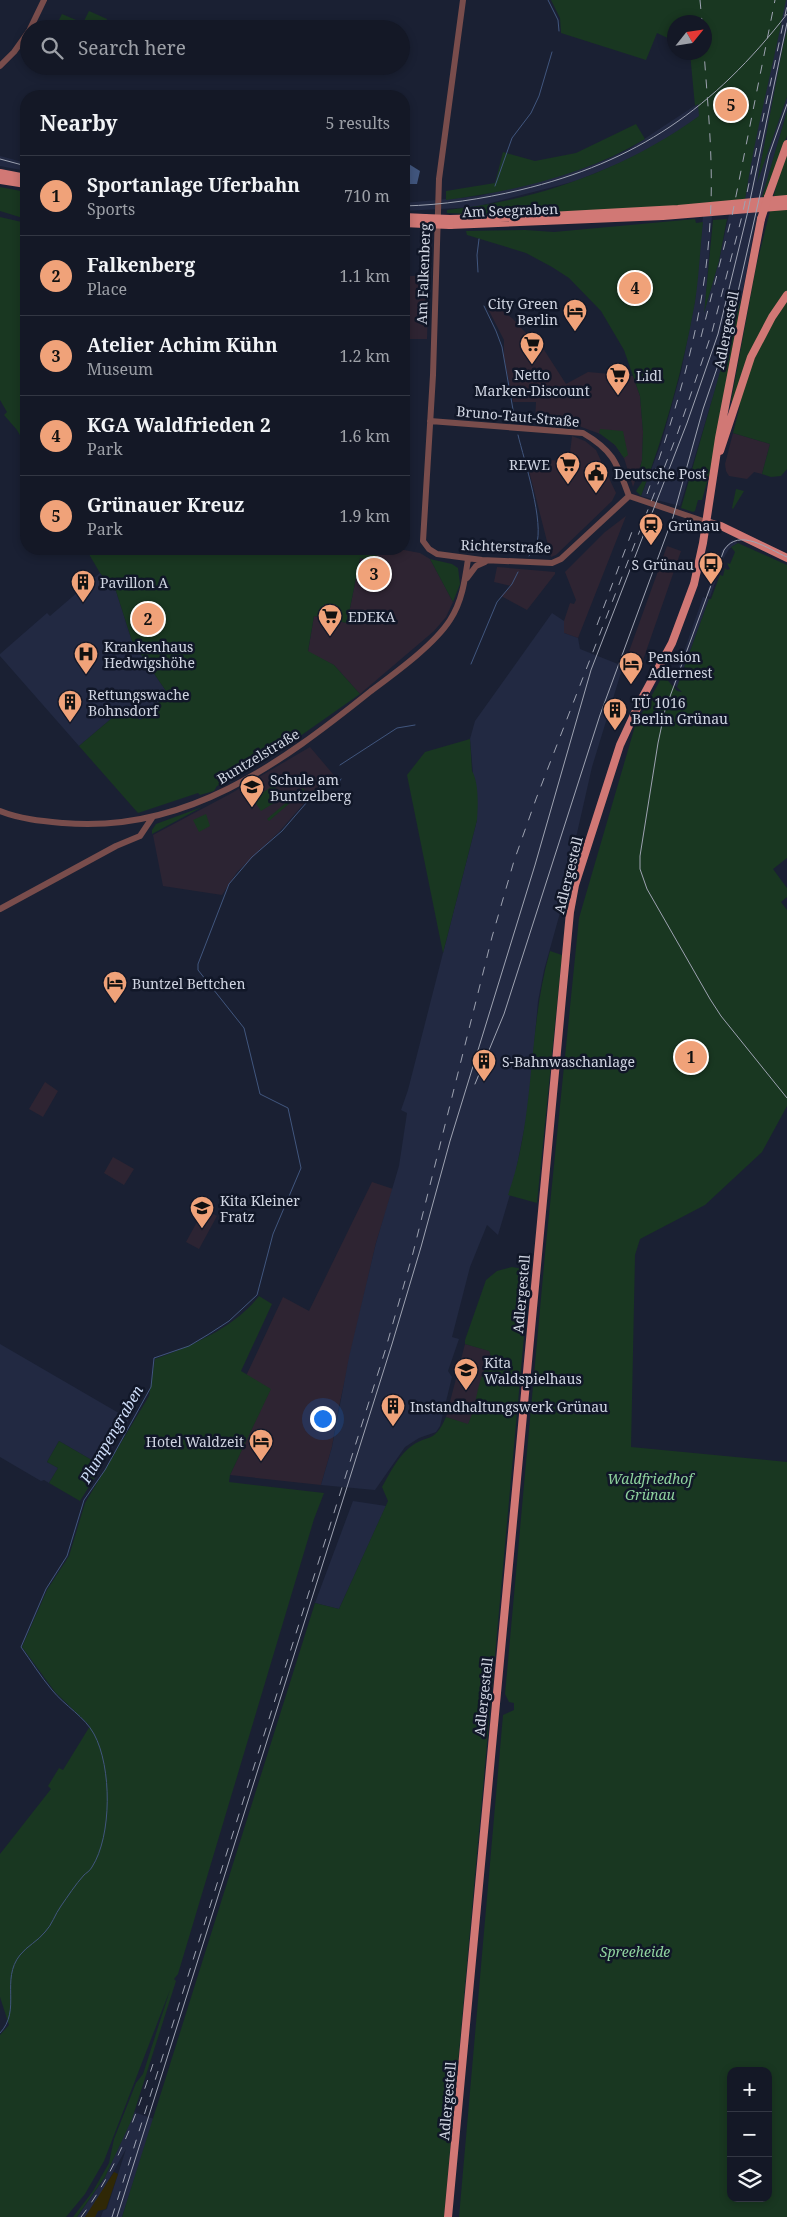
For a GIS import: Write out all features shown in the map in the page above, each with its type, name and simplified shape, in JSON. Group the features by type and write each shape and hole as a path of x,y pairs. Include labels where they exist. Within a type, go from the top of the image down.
{"main road":[{"name":"Adlergestell","path":"448,2217 570,912 576,885 620,745 640,702 672,644 686,609 700,560 719,438 761,219 787,144"},
{"path":"0,173 20,177"},
{"path":"0,180 20,183"},
{"path":"617,215 787,199"},
{"path":"617,215 787,206"},
{"name":"Am Seegraben","path":"410,222 617,215"},
{"name":"Am Seegraben","path":"410,218 424,221"},
{"name":"Adlergestell","path":"717,458 751,357 764,331 787,295"},
{"path":"706,522 719,526 787,558"}],"street":[{"path":"34,20 44,0"},
{"name":"Am Falkenberg","path":"429,549 422,536 430,422 439,179 463,0"},
{"path":"0,66 20,43"},
{"name":"Bruno-Taut-Straße","path":"430,422 582,432 610,452 629,496"},
{"path":"629,496 706,522"},
{"name":"Richterstraße","path":"429,549 437,554 468,559 556,562 629,496"},
{"name":"Buntzelstraße","path":"0,810 32,819 77,824 115,823 152,818 208,799 312,739 409,661 450,620 464,582 468,559"},
{"name":"Buntzelstraße","path":"464,582 476,566 488,561"},
{"path":"0,909 116,846 140,836 152,818"}],"shaded area":[{"path":"782,0 787,0 787,30 758,178 787,97 787,111 756,220 742,295 730,341 680,506 641,496 661,444 681,372 695,300 704,206 701,115 643,152 576,181 475,207 410,211 410,202 479,196 572,172 629,149 702,101 704,60 712,60 712,47","holes":["732,201 719,260 705,309 713,202"]},
{"path":"0,156 20,161 20,170 0,166"},
{"path":"410,165 420,171 417,184 410,184"},
{"path":"410,276 429,276 427,339 410,339"},
{"path":"490,301 513,319 536,344 539,342 566,384 588,372 633,376 640,396 643,432 642,461 633,487 624,458 615,445 603,435 576,425 535,422 536,402 513,402 504,357 504,340 486,305"},
{"path":"733,433 770,444 762,474 754,472 747,479 729,476 725,464"},
{"path":"572,436 585,441 596,450 616,493 612,501 556,555 551,557 526,459 569,461"},
{"path":"626,516 578,638 564,633 564,621 570,603 574,604 576,600 565,572 605,532"},
{"path":"732,540 738,543 729,549 723,559 722,550"},
{"path":"667,546 681,551 642,663 627,657"},
{"path":"410,551 420,553 430,559 453,602 446,617 434,631 360,694 334,665 308,652 314,616 347,623 360,558 375,562 377,555 410,555"},
{"path":"718,561 722,563 710,597 706,595"},
{"path":"497,567 555,572 555,574 527,610 501,596 511,586 494,582"},
{"name":"Krankenhaus Hedwigshöhe","path":"100,573 116,591 132,641 168,694 140,720 125,707 79,746 0,654 47,613 50,616"},
{"path":"703,597 709,599 677,687 673,683"},
{"path":"552,613 564,621 564,633 578,638 580,649 623,666 592,767 567,888 544,970 538,1001 529,1105 514,1181 498,1235 487,1225 470,1267 452,1337 459,1339 448,1371 452,1377 440,1426 436,1432 419,1438 405,1447 375,1490 321,1485 332,1447 349,1357 376,1243 399,1166 407,1113 401,1110 408,1090 477,820 470,739 475,721"},
{"name":"Schule am Buntzelberg","path":"310,747 338,780 319,786 279,832 237,872 222,895 163,886 153,835 230,794"},
{"path":"45,1082 58,1091 43,1117 29,1109"},
{"path":"113,1157 134,1169 124,1185 104,1173"},
{"path":"372,1182 393,1189 376,1243 338,1411 332,1447 321,1485 230,1475 270,1390 246,1376 283,1297 309,1311"},
{"name":"Kita Kleiner Fratz","path":"204,1209 217,1216 199,1249 186,1242"},
{"path":"0,1344 129,1419 102,1466 59,1441 47,1462 58,1468 49,1483 44,1480 41,1481 0,1457"},
{"name":"Kita Waldspielhaus","path":"465,1344 490,1351 491,1354 474,1412 468,1425 446,1417"},
{"path":"353,1501 386,1506 339,1609 315,1603"},
{"path":"134,2112 154,2119 122,2217 101,2217 103,2211 107,2209 126,2149 94,2206 85,2217 77,2217 105,2177"}],"green space":[{"path":"551,0 786,0 745,200 704,206 493,215 447,213 447,210 514,199 579,180 641,152 699,116 698,104 695,106 691,60 712,60 712,15 667,15 667,38 657,33 646,60 561,33 560,18"},
{"path":"89,11 107,19 107,20 84,20"},
{"path":"62,14 76,20 59,20"},
{"path":"787,30 787,97 757,183 783,46"},
{"path":"787,111 787,136 765,196 762,197"},
{"path":"636,124 645,139 622,152 574,172 498,192 446,200 446,191 495,183 503,152 535,161 576,153"},
{"path":"787,152 787,469 781,476 771,477 762,474 770,444 733,433 740,406 731,401 756,267 777,183"},
{"path":"0,187 20,191 20,217 0,211"},
{"path":"0,217 20,222 20,435 4,415 7,412 0,400"},
{"path":"695,219 696,223 703,222 696,292 690,327 685,352 658,449 641,496 636,491 642,482 640,468 643,432 640,396 624,350 601,311 569,278 552,267 526,253 467,235 466,231 525,230 554,232"},
{"path":"727,219 719,261 704,313 713,220"},
{"path":"742,295 713,461 702,500 698,500 693,512 681,508"},
{"path":"600,429 623,431 628,455 624,458 615,445 599,433"},
{"path":"736,489 744,491 733,509 732,508"},
{"name":"Spreeheide","path":"738,543 787,565 787,858 773,869 787,888 787,897 781,902 787,910 787,1106 762,1152 705,1205 640,1239 635,1255 631,1447 787,1462 787,2217 459,2217 503,1715 514,1710 514,1703 509,1702 505,1694 545,1254 579,918 635,726 663,675 677,691 682,692 677,687 709,599 711,599 720,575 723,576 725,568 727,570 730,569 727,563 730,564 735,552 731,547"},
{"path":"90,555 377,555 375,562 360,558 347,623 314,616 308,651 334,665 360,694 266,760 217,786 214,791 200,795 198,793 138,813 79,746 125,707 140,720 168,694 132,641 116,591 100,573"},
{"path":"430,559 452,564 458,568 460,584 453,602"},
{"path":"470,739 472,771 476,782 477,820 443,953 407,775 425,752"},
{"path":"274,785 282,798 261,811 253,799"},
{"path":"303,788 305,790 269,821 267,819"},
{"path":"202,807 152,834 156,824"},
{"path":"206,814 210,826 199,832 193,820"},
{"path":"550,951 562,955 537,1203 508,1195 523,1135 538,1012"},
{"path":"512,1267 530,1270 444,2217 122,2217 315,1603 339,1609 388,1501 382,1487 401,1456 415,1444 438,1432 446,1417 468,1424 484,1370 491,1357 489,1351 465,1344 465,1340 486,1280 497,1271"},
{"path":"259,1296 272,1304 241,1371 271,1389 230,1475 229,1482 324,1493 314,1519 178,1974 174,1979 176,1981 132,2119 105,2177 77,2217 73,2217 93,2191 109,2163 114,2139 136,2083 143,2074 170,1990 104,2161 85,2194 66,2217 0,2217 0,2035 9,2025 0,1997 0,1854 51,1789 48,1786 59,1768 63,1770 90,1726 55,1692 22,1647 47,1590 69,1556 85,1503 149,1396 155,1359 197,1342 225,1327"},
{"path":"59,1441 102,1466 80,1501 49,1483 58,1468 47,1462"}],"sand":[{"path":"114,2172 118,2174 106,2209 98,2211 95,2217 85,2217"}],"waterway":[{"name":"Plumpengraben","path":"548,0 558,20 559,31"},
{"name":"Plumpengraben","path":"495,186 512,138 531,113 539,96 552,52"},
{"name":"Plumpengraben","path":"478,272 477,255 479,239"},
{"name":"Plumpengraben","path":"484,306 502,347 515,421"},
{"name":"Plumpengraben","path":"518,435 533,491 538,522 536,546 529,556"},
{"name":"Plumpengraben","path":"471,664 497,602 512,584 518,572"},
{"name":"Plumpengraben","path":"340,765 397,728 415,725"},
{"name":"Plumpengraben","path":"0,2033 10,2015 14,1965 20,1955 52,1923 72,1890 92,1867 99,1854 106,1820 107,1782 100,1748 94,1734 85,1722 52,1690 21,1647 46,1589 67,1556 84,1500 105,1470 151,1387 154,1358 189,1346 209,1334 229,1321 257,1295 273,1234 301,1168 288,1108 260,1094 244,1028 198,970 198,964 229,884 252,857 282,831 320,787 338,783 341,779"}],"tram line":[{"path":"410,206 462,201 520,190 601,164 637,147 670,127 701,104 731,77 787,14"},
{"path":"117,2217 392,1344 450,1141 535,865 591,670 687,423 718,334 747,215 787,23"},
{"path":"475,1084 504,1014 600,715 673,517 703,409 728,336 769,155 787,104"},
{"path":"0,159 20,164"},
{"path":"787,557 763,545 746,540 730,543 724,550 665,710 640,856 640,869 647,889 710,999 721,1016 787,1098"}],"railway":[{"path":"700,0 701,15"},
{"path":"701,337 732,216 775,0"},
{"path":"112,2217 385,1351 413,1253 492,937 514,861 536,799 678,432 712,332 742,216 787,6"},
{"path":"647,494 669,428 688,360 696,326 707,257 711,180 705,60"},
{"path":"597,625 633,529"},
{"path":"81,2217 104,2181 123,2144 153,2064"}],"place":[{"name":"Grünauer Kreuz","path":"731,105"},
{"name":"KGA Waldfrieden 2","path":"635,288"},
{"name":"City Green Berlin","path":"575,332"},
{"name":"Netto Marken-Discount","path":"532,365"},
{"name":"Lidl","path":"618,396"},
{"name":"REWE","path":"568,485"},
{"name":"Deutsche Post","path":"596,494"},
{"name":"Grünau","path":"651,546"},
{"name":"Atelier Achim Kühn","path":"374,574"},
{"name":"S Grünau","path":"711,585"},
{"name":"Pavillon A","path":"83,603"},
{"name":"Falkenberg","path":"148,619"},
{"name":"EDEKA","path":"330,637"},
{"name":"Krankenhaus Hedwigshöhe","path":"86,675"},
{"name":"Pension Adlernest","path":"631,685"},
{"name":"Rettungswache Bohnsdorf","path":"70,723"},
{"name":"TÜ 1016 Berlin Grünau","path":"615,731"},
{"name":"Schule am Buntzelberg","path":"252,808"},
{"name":"Buntzel Bettchen","path":"115,1004"},
{"name":"Sportanlage Uferbahn","path":"691,1057"},
{"name":"S-Bahnwaschanlage","path":"484,1082"},
{"name":"Kita Kleiner Fratz","path":"202,1229"},
{"name":"Kita Waldspielhaus","path":"466,1391"},
{"name":"Instandhaltungswerk Grünau","path":"393,1427"},
{"name":"Hotel Waldzeit","path":"261,1462"}],"park label":[{"name":"Waldfriedhof Grünau","path":"650,1486"}]}
